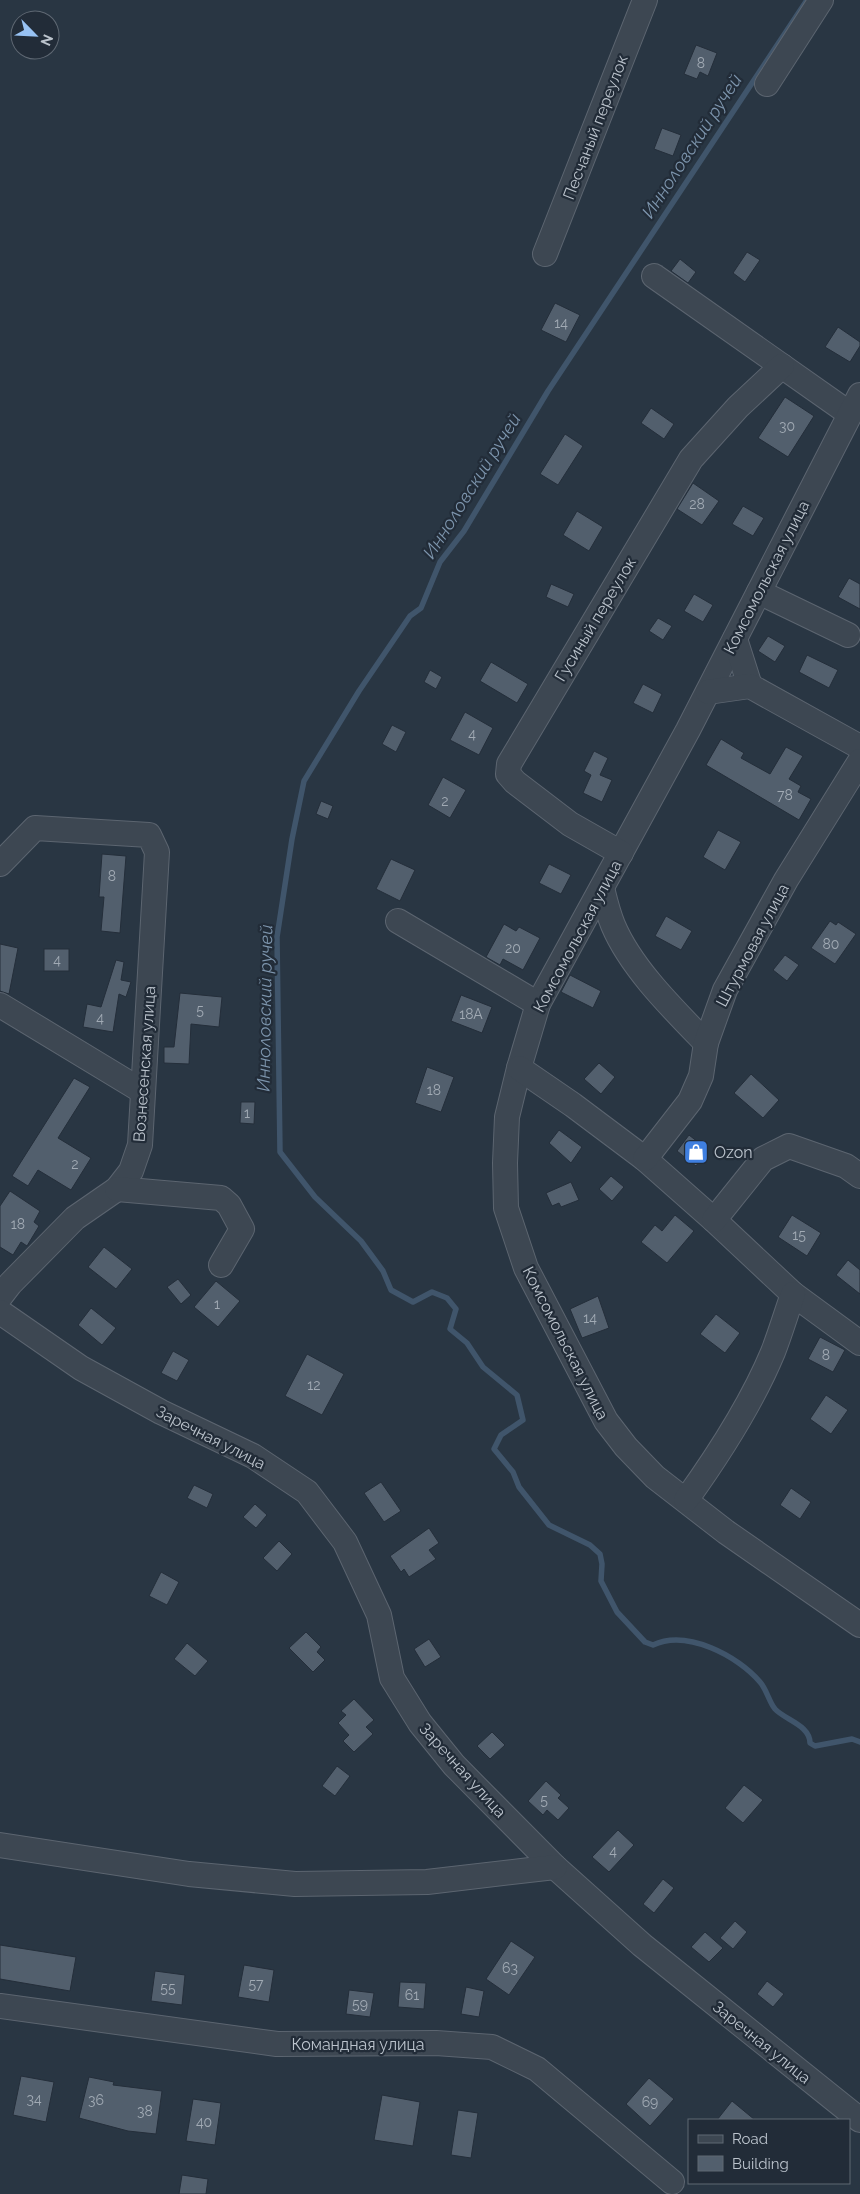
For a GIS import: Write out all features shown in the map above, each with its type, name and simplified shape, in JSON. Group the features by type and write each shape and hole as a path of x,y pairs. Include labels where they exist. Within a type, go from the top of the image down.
{"street":[{"name":"Песчаный переулок","path":"545,254 645,0"},
{"path":"768,84 822,0"},
{"path":"654,276 782,366 855,404"},
{"name":"Гусиный переулок","path":"621,853 570,824 515,782 508,774 509,764 691,459 738,408 782,366"},
{"name":"Комсомольская улица","path":"855,404 708,692 538,1004 507,1117 506,1208 526,1268 606,1421 626,1447 655,1477 726,1532 860,1625"},
{"path":"759,592 848,635"},
{"path":"735,639 750,686"},
{"path":"708,692 750,686 860,747"},
{"name":"Штурмовая улица","path":"645,1159 690,1101 701,1076 706,1043 729,982 786,880 860,761"},
{"name":"Вознесенская улица","path":"0,864 34,828 149,835 157,852 140,1145 131,1171 117,1189 75,1218 10,1284 0,1297"},
{"path":"602,888 612,924 624,947 654,986 706,1043"},
{"path":"398,921 538,1004"},
{"path":"0,1005 142,1091"},
{"path":"519,1068 573,1105 645,1159 793,1294 860,1343"},
{"path":"714,1220 763,1159 789,1146 846,1166 860,1176"},
{"path":"117,1189 220,1198 229,1205 242,1229 221,1265"},
{"path":"686,1500 717,1456 750,1398 773,1352 793,1294"},
{"name":"Заречная улица","path":"0,1312 81,1368 161,1412 253,1456 307,1492 345,1542 380,1615 392,1678 420,1723 454,1765 555,1867 642,1945 845,2116"},
{"path":"0,1845 190,1874 295,1884 426,1882 555,1867"},
{"name":"Командная улица","path":"0,2006 276,2044 436,2043 492,2047 537,2069 676,2185"}],"building":[{"path":"696,45 717,53 708,76 700,72 697,79 684,74"},
{"path":"662,128 681,135 673,156 654,149"},
{"path":"747,252 760,260 745,282 733,273"},
{"path":"680,259 696,272 688,283 671,271"},
{"path":"555,303 580,315 566,342 541,330"},
{"path":"838,327 860,342 860,346 850,362 825,347"},
{"path":"785,397 814,416 788,457 758,438"},
{"path":"651,408 674,424 664,439 641,423"},
{"path":"565,434 583,446 558,485 540,474"},
{"path":"693,483 719,501 702,525 677,509"},
{"path":"743,506 764,518 753,536 732,524"},
{"path":"577,511 603,527 589,551 563,535"},
{"path":"849,578 860,584 860,609 838,597"},
{"path":"551,584 574,594 568,607 546,597"},
{"path":"694,594 713,605 703,622 684,611"},
{"path":"658,618 672,626 663,640 649,631"},
{"path":"768,636 785,646 775,662 758,651"},
{"path":"807,655 838,670 829,688 799,672"},
{"path":"491,662 528,684 517,703 480,681"},
{"path":"430,670 442,677 436,689 424,682"},
{"path":"643,684 662,694 653,713 633,703"},
{"path":"465,712 493,728 479,755 450,740"},
{"path":"392,725 406,732 396,752 382,744"},
{"path":"721,739 744,753 741,758 770,774 786,747 803,756 789,779 801,786 798,792 811,799 799,820 706,765"},
{"path":"594,751 608,758 600,775 612,780 602,802 583,793 591,775 584,771"},
{"path":"443,777 466,790 450,818 428,805"},
{"path":"321,801 333,806 328,819 316,814"},
{"path":"718,830 741,842 725,870 703,857"},
{"path":"102,854 126,856 120,933 101,931 104,897 99,897"},
{"path":"391,859 415,870 400,901 376,889"},
{"path":"549,864 571,875 561,894 539,883"},
{"path":"666,916 692,931 681,950 655,936"},
{"path":"830,921 836,925 838,922 856,934 835,964 811,948"},
{"path":"504,924 516,931 519,927 540,938 523,970 503,959 500,965 486,957"},
{"path":"0,944 18,948 9,994 0,991"},
{"path":"44,949 69,949 69,971 44,971"},
{"path":"785,955 799,965 787,981 773,970"},
{"path":"116,960 124,962 121,980 131,982 126,997 119,994 113,1032 83,1027 87,1004 101,1007"},
{"path":"570,975 601,991 593,1008 561,992"},
{"path":"180,993 222,997 219,1027 191,1024 189,1064 164,1063 164,1047 174,1047"},
{"path":"461,995 492,1007 482,1033 451,1021"},
{"path":"599,1063 615,1077 601,1094 584,1079"},
{"path":"427,1067 454,1077 441,1112 415,1103"},
{"path":"751,1074 779,1100 763,1118 734,1093"},
{"path":"74,1078 90,1087 58,1138 91,1158 71,1190 38,1170 28,1186 12,1176"},
{"path":"241,1102 255,1102 254,1124 240,1123"},
{"path":"559,1130 582,1147 571,1163 549,1143"},
{"path":"689,1135 708,1150 696,1166 677,1151"},
{"path":"611,1176 624,1187 612,1201 599,1189"},
{"path":"571,1182 579,1200 561,1207 559,1203 552,1206 546,1193"},
{"path":"10,1191 40,1211 34,1222 39,1226 27,1246 21,1242 13,1255 0,1247 0,1206"},
{"path":"675,1215 694,1231 667,1263 641,1242 655,1225 662,1231"},
{"path":"792,1215 821,1233 807,1256 778,1237"},
{"path":"104,1247 132,1269 116,1289 88,1267"},
{"path":"848,1260 860,1270 860,1294 836,1275"},
{"path":"178,1279 191,1295 181,1304 167,1287"},
{"path":"216,1281 240,1301 218,1327 194,1307"},
{"path":"598,1296 609,1328 582,1338 570,1309"},
{"path":"91,1308 116,1328 102,1345 78,1325"},
{"path":"716,1314 740,1333 725,1353 700,1334"},
{"path":"820,1337 845,1350 833,1372 808,1359"},
{"path":"173,1351 189,1360 177,1381 161,1373"},
{"path":"307,1354 344,1374 322,1415 285,1396"},
{"path":"826,1395 848,1410 831,1434 810,1419"},
{"path":"381,1482 401,1511 384,1522 364,1493"},
{"path":"194,1485 213,1494 207,1508 187,1498"},
{"path":"791,1488 811,1502 800,1519 780,1505"},
{"path":"255,1504 267,1515 256,1528 243,1517"},
{"path":"429,1528 439,1543 429,1550 436,1559 409,1577 404,1569 401,1572 390,1556"},
{"path":"279,1541 292,1554 277,1571 263,1558"},
{"path":"161,1572 179,1582 167,1605 149,1596"},
{"path":"306,1632 321,1647 317,1652 325,1660 313,1672 289,1648"},
{"path":"429,1639 441,1657 425,1667 414,1649"},
{"path":"187,1643 208,1661 195,1676 174,1659"},
{"path":"354,1699 374,1720 366,1727 373,1734 354,1752 343,1741 349,1735 338,1723 346,1715 341,1711"},
{"path":"492,1732 505,1745 490,1759 477,1746"},
{"path":"337,1766 350,1776 335,1796 322,1786"},
{"path":"546,1781 561,1795 558,1798 569,1808 558,1820 547,1810 543,1815 528,1801"},
{"path":"744,1785 763,1800 743,1823 725,1808"},
{"path":"618,1830 634,1845 609,1872 592,1857"},
{"path":"663,1879 674,1888 654,1913 643,1904"},
{"path":"735,1921 747,1932 733,1949 720,1938"},
{"path":"705,1932 723,1948 709,1962 691,1947"},
{"path":"511,1941 535,1957 509,1995 486,1979"},
{"path":"0,1945 76,1957 70,1991 0,1979"},
{"path":"244,1965 274,1970 269,2002 238,1997"},
{"path":"155,1971 185,1975 182,2005 151,2001"},
{"path":"767,1981 784,1994 773,2007 757,1994"},
{"path":"400,1982 426,1983 424,2009 398,2007"},
{"path":"466,1987 484,1991 479,2017 461,2014"},
{"path":"349,1990 374,1993 370,2017 346,2014"},
{"path":"21,2076 54,2082 46,2122 13,2115"},
{"path":"89,2077 114,2082 113,2085 162,2091 156,2134 128,2131 79,2118"},
{"path":"649,2078 674,2099 650,2126 626,2104"},
{"path":"382,2095 420,2102 413,2146 374,2140"},
{"path":"193,2099 221,2103 215,2145 186,2141"},
{"path":"732,2101 754,2119 718,2119"},
{"path":"458,2110 478,2113 471,2158 451,2155"},
{"path":"182,2175 208,2179 206,2194 179,2194"}],"waterway":[{"name":"Инноловский ручей","path":"807,0 548,391 464,531 440,562 421,608 410,616 359,691 304,781 292,839 277,937 280,1152 315,1197 361,1241 383,1271 391,1290 413,1302 432,1292 447,1298 456,1309 450,1329 467,1343 483,1367 517,1395 523,1420 501,1435 494,1449 513,1472 519,1487 549,1525 590,1545 600,1554 602,1564 601,1581 617,1612 645,1642 653,1645 666,1641 681,1640 696,1643 711,1648 739,1663 760,1682 775,1709 802,1727 809,1737 810,1743 815,1746 852,1739 860,1742"}],"place":[{"name":"Ozon","path":"696,1152"}]}
